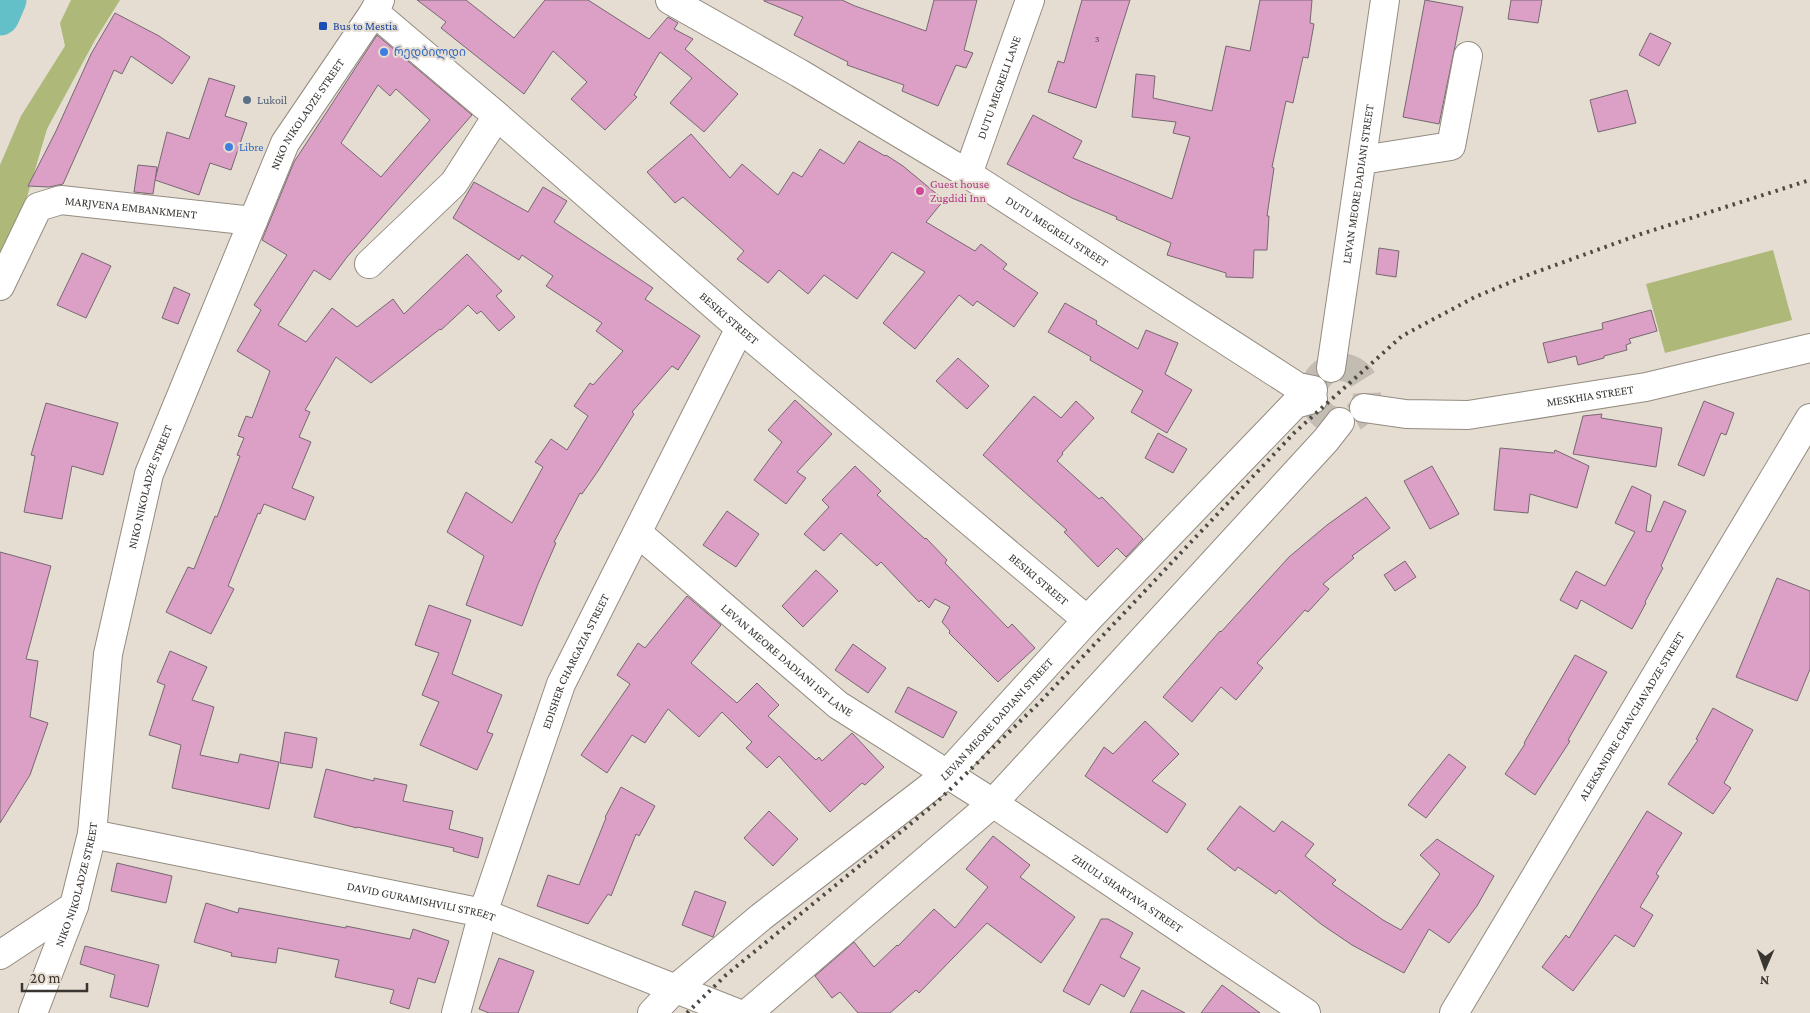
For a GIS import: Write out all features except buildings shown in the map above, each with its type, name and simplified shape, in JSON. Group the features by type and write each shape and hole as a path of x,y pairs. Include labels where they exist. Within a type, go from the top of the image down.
{"street":[{"name":"DUTU MEGRELI STREET","path":"670,0 798,73 968,174 1298,387 1313,394"},
{"name":"DUTU MEGRELI LANE","path":"968,174 1030,0"},
{"name":"LEVAN MEORE DADIANI STREET","path":"1331,368 1386,0"},
{"name":"BESIKI STREET","path":"377,6 497,116 740,328 1087,620"},
{"name":"NIKO NIKOLADZE STREET","path":"33,1013 74,906 92,834 108,654 149,474 285,143 377,6"},
{"path":"1362,160 1451,146 1468,56"},
{"path":"368,264 454,183 497,116"},
{"name":"MARJVENA EMBANKMENT","path":"0,286 38,207 61,200 253,221"},
{"name":"EDISHER CHARGAZIA STREET","path":"456,1013 483,913 561,684 740,328"},
{"name":"MESKHIA STREET","path":"1364,408 1406,414 1468,415 1646,387 1810,348"},
{"name":"LEVAN MEORE DADIANI STREET","path":"652,1013 674,990 761,917 947,774 1087,620 1295,404 1313,394"},
{"name":"ALEKSANDRE CHAVCHAVADZE STREET","path":"1454,1013 1810,418"},
{"path":"748,1013 993,803 1326,440 1340,422"},
{"name":"LEVAN MEORE DADIANI 1ST LANE","path":"638,533 838,705 947,774"},
{"name":"ZHIULI SHARTAVA STREET","path":"947,774 1306,1013"},
{"name":"DAVID GURAMISHVILI STREET","path":"92,834 483,913 674,990 737,1013"},
{"path":"0,955 74,906"}],"green space":[{"path":"71,0 120,0 95,40 47,129 27,197 0,254 0,165 21,116 65,46 60,23"},
{"path":"1773,250 1792,320 1665,353 1646,284"}],"waterway":[{"path":"0,16 7,0"}],"tunnel":[{"path":"1335,367 1345,367 1355,371 1363,379 1367,394 1363,409 1355,417 1345,421 1335,421 1325,417 1317,409 1313,399 1313,389 1317,379 1325,371 1335,367"}],"railway":[{"path":"687,1013 726,975 936,803 1041,701 1294,433 1402,336 1475,297 1528,275 1641,234 1810,180"}],"place":[{"name":"Bus to Mestia","path":"323,26"},
{"name":"რედბილდი","path":"384,52"},
{"name":"Lukoil","path":"247,100"},
{"name":"Libre","path":"229,147"},
{"name":"Guest house Zugdidi Inn","path":"920,191"}]}
